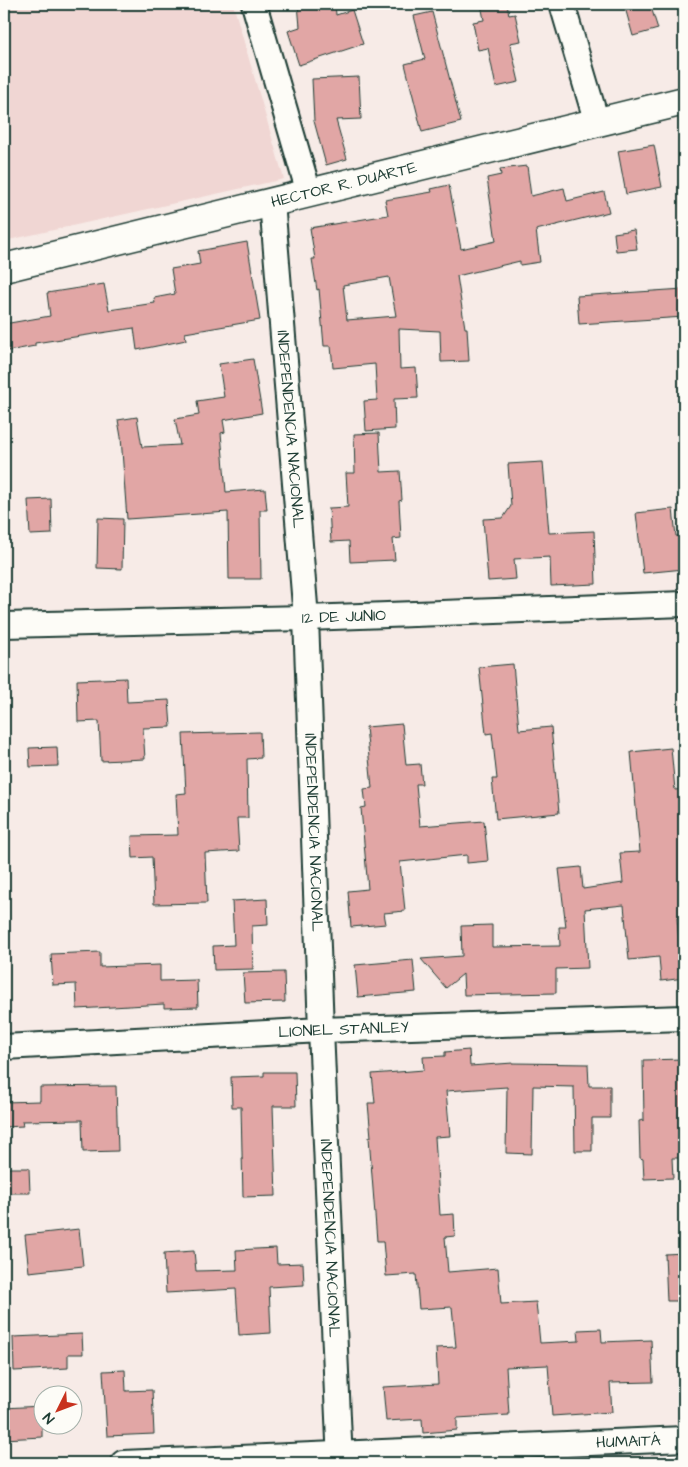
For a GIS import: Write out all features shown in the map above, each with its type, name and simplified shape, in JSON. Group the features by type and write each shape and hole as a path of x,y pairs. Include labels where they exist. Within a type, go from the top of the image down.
{"street":[{"path":"254,4 310,193"},
{"path":"562,4 597,123"},
{"name":"HECTOR R. DUARTE","path":"4,268 684,101"},
{"name":"INDEPENDENCIA NACIONAL","path":"272,202 306,618 321,1030 340,1459"},
{"name":"12 DE JUNIO","path":"4,625 306,618 684,604"},
{"name":"LIONEL STANLEY","path":"4,1047 321,1030 684,1018"},
{"name":"HUMAITÁ","path":"123,1463 340,1459 684,1439"}],"shaded area":[{"path":"4,4 233,4 284,179 4,241"}],"building":[{"path":"298,4 335,4 336,15 352,10 363,44 299,65 288,31 300,27"},
{"path":"481,4 507,4 509,15 515,14 521,41 510,43 519,82 496,87 488,48 478,50 473,22 484,20"},
{"path":"624,4 650,4 658,29 633,36"},
{"path":"432,12 461,122 422,132 405,64 425,59 414,16"},
{"path":"359,77 361,119 336,120 347,159 326,165 314,121 312,79"},
{"path":"654,145 662,187 626,194 618,151"},
{"path":"527,166 531,196 564,188 567,201 604,192 609,212 536,230 540,262 520,265 520,261 457,276 465,328 467,328 469,361 441,362 440,331 399,329 400,369 416,368 418,398 394,399 395,429 366,431 364,401 377,400 375,364 333,368 331,346 324,346 319,289 317,290 312,259 315,259 310,228 388,215 385,200 432,192 431,189 449,185 461,249 496,241 487,178 501,175 500,169","holes":["389,277 396,316 347,320 343,285"]},
{"path":"634,230 637,249 616,251 614,233"},
{"path":"247,242 260,320 185,333 186,340 137,350 134,328 35,343 35,346 8,351 4,324 50,316 47,293 104,284 109,310 155,303 154,298 175,294 171,269 200,264 198,251"},
{"path":"684,289 684,317 579,324 577,296"},
{"path":"253,359 262,413 223,420 225,432 221,433 226,492 265,489 267,510 260,510 261,579 229,579 228,512 127,519 118,420 137,417 142,447 180,445 175,419 199,415 197,401 224,397 219,364"},
{"path":"379,433 381,472 400,471 402,500 399,501 401,538 393,539 395,560 350,562 349,541 331,542 329,508 348,507 346,473 355,473 354,434"},
{"path":"543,462 549,533 594,531 596,584 551,586 550,557 514,559 516,579 488,581 483,519 503,518 511,506 508,464"},
{"path":"51,499 52,534 30,535 28,500"},
{"path":"673,509 676,536 684,536 684,569 643,573 636,513"},
{"path":"98,518 123,519 122,569 97,568"},
{"path":"513,664 519,730 551,727 559,813 496,819 492,779 497,779 492,733 486,734 479,667"},
{"path":"126,678 127,702 169,700 171,727 143,728 145,759 101,761 99,721 78,722 77,680"},
{"path":"402,724 406,765 420,764 422,784 416,784 420,826 484,821 488,861 467,863 467,855 400,862 405,911 384,913 386,924 351,927 348,891 368,889 361,808 366,807 364,789 372,788 366,727"},
{"path":"260,732 261,758 247,759 248,818 237,818 239,851 205,853 207,903 154,904 152,857 133,858 132,836 178,835 176,794 186,793 183,734"},
{"path":"57,747 58,766 30,767 29,748"},
{"path":"671,748 675,790 684,789 684,917 677,918 680,955 684,954 684,978 661,981 659,957 629,960 624,905 585,909 588,968 556,969 556,993 464,995 463,974 446,988 421,959 462,956 461,926 492,925 492,947 560,946 559,927 566,927 559,869 581,867 583,889 623,883 620,853 640,852 631,752"},
{"path":"267,899 268,925 252,926 253,969 214,970 213,946 234,945 232,901"},
{"path":"100,952 100,967 160,965 160,981 197,980 198,1007 164,1008 164,1004 77,1009 76,984 53,985 51,954"},
{"path":"413,960 416,992 358,997 355,965"},
{"path":"284,972 285,1002 245,1003 243,973"},
{"path":"469,1050 470,1066 513,1063 588,1064 589,1086 610,1086 610,1118 592,1118 592,1151 575,1151 574,1087 533,1086 532,1154 506,1153 507,1087 446,1091 450,1136 435,1137 440,1215 454,1214 455,1236 445,1237 448,1272 498,1268 501,1304 536,1302 540,1343 579,1341 578,1330 601,1329 602,1342 651,1340 653,1382 610,1383 612,1412 552,1416 548,1365 506,1367 509,1415 457,1418 457,1430 423,1433 422,1419 386,1421 383,1387 438,1384 436,1348 456,1347 452,1307 419,1309 416,1274 386,1276 383,1241 377,1241 369,1137 371,1137 368,1103 375,1103 372,1074 424,1070 423,1057 445,1056 445,1052"},
{"path":"684,1059 684,1158 672,1158 673,1178 644,1179 643,1159 640,1158 639,1121 644,1120 643,1060"},
{"path":"264,1072 295,1072 296,1106 273,1106 276,1196 243,1197 241,1107 232,1107 231,1077 264,1076"},
{"path":"116,1086 118,1151 83,1152 82,1120 22,1121 23,1126 4,1127 4,1102 40,1101 40,1087"},
{"path":"4,1168 29,1168 30,1193 4,1193"},
{"path":"79,1229 83,1266 29,1272 25,1235"},
{"path":"276,1248 277,1264 303,1263 304,1285 269,1287 271,1333 239,1335 236,1289 166,1293 164,1253 194,1251 196,1271 237,1270 236,1250"},
{"path":"684,1253 684,1301 667,1301 665,1254"},
{"path":"82,1334 83,1354 68,1354 68,1368 14,1371 13,1337"},
{"path":"125,1370 126,1391 152,1390 154,1434 107,1436 103,1371"},
{"path":"32,1407 32,1434 42,1434 42,1437 4,1439 4,1408"}]}
